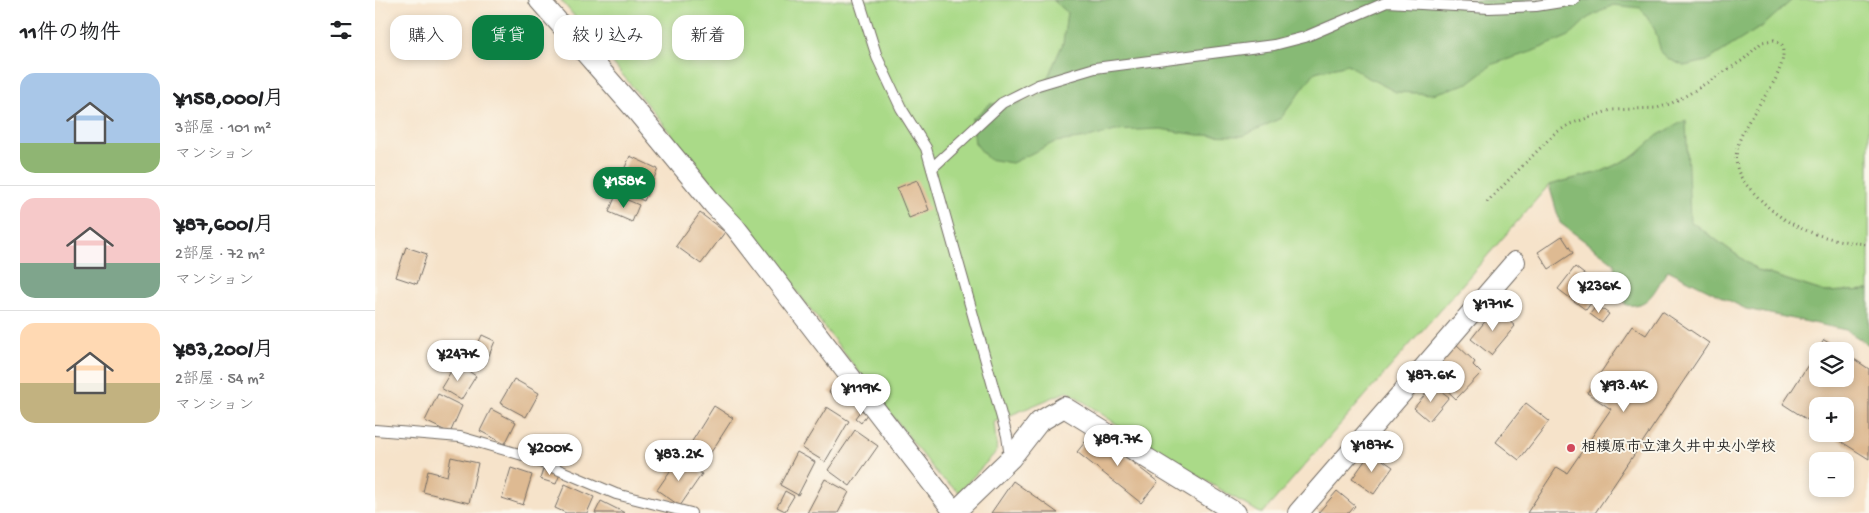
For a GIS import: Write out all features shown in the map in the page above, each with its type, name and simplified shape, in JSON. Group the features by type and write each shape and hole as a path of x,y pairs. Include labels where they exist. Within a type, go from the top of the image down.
{"street":[{"path":"539,0 735,228 955,513 1011,458 1039,422 1064,407 1236,513"},
{"path":"1297,513 1515,262"}],"lane":[{"path":"859,0 877,57 901,108 926,148 1007,436 1011,458"},
{"path":"932,168 1002,103 1038,85 1095,68 1274,45 1305,37 1387,2 1489,8 1536,6 1573,0"},
{"path":"375,430 460,438 525,456 617,494 691,513"}],"path":[{"path":"1487,202 1554,134 1570,124 1611,110 1657,108 1670,104 1743,60 1762,42 1774,40 1781,45 1784,53 1782,63 1768,93 1744,128 1736,159 1739,172 1758,197 1771,210 1793,225 1839,241 1869,244"}],"green space":[{"path":"561,0 1869,0 1869,290 1825,292 1759,271 1690,221 1636,155 1603,171 1549,185 1263,513 1159,453 1068,391 994,422 997,451 959,492 939,476 741,219 610,60 662,60 662,15 573,15"},
{"path":"1053,0 1792,0 1764,25 1707,61 1684,66 1669,59 1661,52 1655,30 1641,8 1613,5 1588,18 1569,36 1531,52 1493,64 1468,83 1434,94 1396,92 1363,75 1348,64 1315,72 1281,118 1243,136 1198,135 1160,129 1115,131 1088,138 1055,142 1012,163 988,159 975,143 972,119 990,104 1020,104 1040,95 1063,43 1067,12"},
{"path":"1686,120 1690,221 1759,271 1825,292 1869,290 1869,345 1846,330 1746,309 1668,270 1656,290 1647,300 1634,305 1626,305 1618,290 1614,263 1560,223 1549,185 1603,171 1636,155 1658,135"}],"building":[{"path":"630,156 658,169 644,201 616,188"},
{"path":"917,180 929,210 909,218 897,188"},
{"path":"616,195 639,205 632,222 609,212"},
{"path":"700,213 725,232 701,264 676,246"},
{"path":"1562,236 1573,253 1549,269 1538,252"},
{"path":"406,247 427,254 417,284 396,277"},
{"path":"1575,267 1602,288 1586,310 1558,289"},
{"path":"1597,305 1609,314 1602,323 1590,314"},
{"path":"1495,309 1515,326 1491,355 1471,339"},
{"path":"1662,311 1709,343 1595,513 1527,513 1557,467 1567,473 1611,409 1587,393 1632,326 1646,335"},
{"path":"482,335 495,341 485,365 471,359"},
{"path":"1454,342 1475,362 1473,365 1481,373 1456,399 1434,378 1441,370 1434,363"},
{"path":"1854,359 1869,369 1869,459 1842,442 1854,442 1854,397 1809,397 1809,421 1783,404 1809,363 1809,387 1854,387"},
{"path":"456,363 476,376 461,400 441,388"},
{"path":"514,379 539,393 526,417 500,403"},
{"path":"835,384 848,394 842,401 829,392"},
{"path":"1433,385 1449,397 1429,421 1414,408"},
{"path":"438,394 462,406 450,433 425,421"},
{"path":"1526,403 1549,421 1519,460 1496,442"},
{"path":"714,406 733,418 710,454 691,443"},
{"path":"827,407 849,421 825,462 802,448"},
{"path":"491,409 516,422 505,444 480,431"},
{"path":"861,410 867,414 861,423 855,418"},
{"path":"855,430 878,446 850,486 828,470"},
{"path":"1093,432 1158,482 1141,503 1077,452"},
{"path":"797,452 815,462 798,495 780,485"},
{"path":"1371,452 1393,467 1374,494 1352,479"},
{"path":"451,457 478,463 469,503 423,492 428,471 447,476"},
{"path":"679,458 702,474 680,506 657,490"},
{"path":"511,468 532,475 523,505 502,498"},
{"path":"543,469 560,474 556,484 540,479"},
{"path":"825,479 849,492 838,513 807,513"},
{"path":"1013,481 1058,513 991,513"},
{"path":"565,484 594,497 587,513 566,513 555,508"},
{"path":"785,491 794,496 785,511 777,507"},
{"path":"1337,491 1355,506 1349,513 1318,513"},
{"path":"601,501 625,513 595,513"}],"place":[{"name":"相模原市立津久井中央小学校","path":"1571,448"}]}
